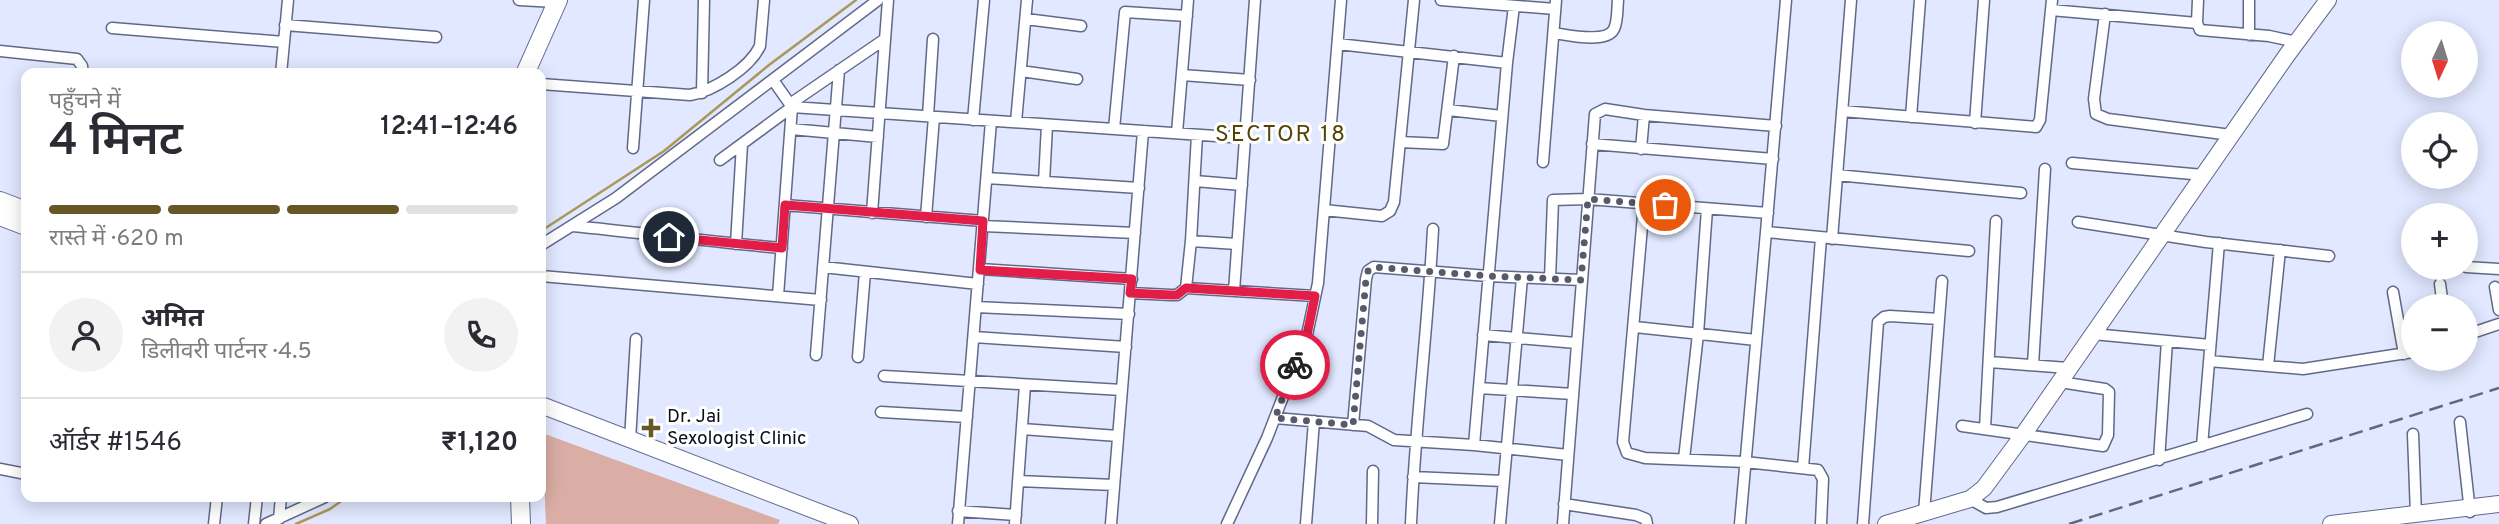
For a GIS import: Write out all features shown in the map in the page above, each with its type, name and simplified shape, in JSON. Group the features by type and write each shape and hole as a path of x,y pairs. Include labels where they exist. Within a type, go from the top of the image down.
{"main road":[{"path":"1886,524 1970,499 1984,488 2328,0"},
{"path":"528,68 557,1"},
{"path":"0,202 21,209"},
{"path":"0,216 21,224"},
{"path":"546,407 850,524"},
{"path":"546,418 820,524"},
{"path":"508,502 510,524"},
{"path":"520,502 522,524"},
{"path":"2460,515 2499,504"},
{"path":"2331,524 2410,520 2499,511"}],"street":[{"path":"282,68 288,0"},
{"path":"519,0 557,1"},
{"path":"634,148 644,0"},
{"path":"702,93 704,0"},
{"path":"546,84 690,95 702,93 745,66 757,53 760,47 764,0"},
{"path":"546,242 616,198 878,0"},
{"path":"872,213 888,0"},
{"path":"973,120 984,0"},
{"path":"1016,122 1027,0"},
{"path":"1114,129 1125,12 1123,0"},
{"path":"1177,134 1188,0"},
{"path":"1234,291 1255,0"},
{"path":"1227,524 1275,418 1307,335 1315,296 1324,210 1341,0"},
{"path":"1324,210 1374,217 1390,211 1394,202 1414,0"},
{"path":"1441,0 1514,6 1556,4 1543,162"},
{"path":"1554,33 1583,37 1607,35 1615,26 1618,0"},
{"path":"1740,524 1786,0"},
{"path":"1803,468 1826,238 1837,175 1851,0"},
{"path":"1912,117 1920,0"},
{"path":"1975,123 1984,0"},
{"path":"2198,0 2197,23 2202,31 2297,42"},
{"path":"2249,0 2249,35"},
{"path":"1842,111 2033,128 2039,124 2051,5 2105,14 2197,23"},
{"path":"1474,445 1514,6"},
{"path":"1125,12 1187,16"},
{"path":"2105,14 2094,99 2096,114 2108,119 2231,135"},
{"path":"1026,19 1081,26"},
{"path":"285,25 436,37"},
{"path":"112,28 284,42"},
{"path":"926,217 933,38"},
{"path":"720,160 839,70 885,39"},
{"path":"1338,44 1507,63"},
{"path":"0,51 77,59 82,68"},
{"path":"1400,142 1443,144 1454,56"},
{"path":"816,355 839,70"},
{"path":"1021,71 1077,79"},
{"path":"1182,75 1250,80"},
{"path":"772,80 791,106 778,296"},
{"path":"791,106 1245,138"},
{"path":"1448,110 1502,116"},
{"path":"1563,524 1595,114 1599,110 1776,126"},
{"path":"1642,149 1644,115"},
{"path":"958,524 991,121"},
{"path":"1044,182 1046,124"},
{"path":"791,130 878,136"},
{"path":"1111,524 1143,131"},
{"path":"1186,288 1197,135"},
{"path":"736,244 742,144"},
{"path":"1592,144 1773,159"},
{"path":"2072,163 2203,175"},
{"path":"2033,365 2045,169"},
{"path":"1837,175 2021,193"},
{"path":"987,178 1139,188"},
{"path":"1195,181 1242,185"},
{"path":"1550,279 1553,200 1588,199 1768,213"},
{"path":"1644,204 1623,442 1625,448 1631,456 1745,462 1818,470 1823,479 1821,524"},
{"path":"785,205 983,223 1135,233"},
{"path":"1684,459 1698,334 1707,209"},
{"path":"1985,429 1997,221"},
{"path":"2078,222 2329,256"},
{"path":"573,226 782,248"},
{"path":"1411,524 1414,441 1433,229"},
{"path":"1766,232 1969,251"},
{"path":"1191,241 1237,244"},
{"path":"2202,446 2219,243"},
{"path":"2268,366 2280,250"},
{"path":"823,267 978,284"},
{"path":"1353,425 1368,271 1374,267 1581,280"},
{"path":"2478,268 2499,269"},
{"path":"980,270 1132,279"},
{"path":"858,357 865,272"},
{"path":"546,276 821,300"},
{"path":"1500,524 1522,278"},
{"path":"1924,513 1942,281"},
{"path":"2440,284 2441,294"},
{"path":"2495,287 2499,310"},
{"path":"1130,293 1177,295 1186,288 1315,296"},
{"path":"2393,292 2401,322"},
{"path":"976,307 1129,314"},
{"path":"1863,524 1878,323 1884,317 1890,316 1939,319"},
{"path":"2478,331 2499,324"},
{"path":"1635,327 1756,340"},
{"path":"2093,334 2210,345"},
{"path":"1483,335 1576,343"},
{"path":"974,337 1126,346"},
{"path":"630,440 636,339"},
{"path":"2159,460 2167,341"},
{"path":"2209,361 2303,369 2401,354"},
{"path":"1962,426 2098,446 2107,442 2111,400 2105,389 2033,365 1990,362"},
{"path":"884,376 1122,390"},
{"path":"958,510 1015,519 1025,385"},
{"path":"1479,388 1573,394"},
{"path":"881,412 967,417"},
{"path":"1970,499 1986,508 1997,507 2307,414"},
{"path":"1275,418 1375,428 1394,440 1568,455"},
{"path":"1306,524 1314,421"},
{"path":"2460,422 2460,515"},
{"path":"1022,429 1118,436"},
{"path":"2410,520 2413,434"},
{"path":"0,469 21,473"},
{"path":"1372,524 1373,471"},
{"path":"1413,477 1503,481"},
{"path":"1018,481 1114,485"},
{"path":"214,524 216,502"},
{"path":"254,524 256,502"},
{"path":"279,519 281,502"},
{"path":"266,524 315,502"},
{"path":"1564,504 1636,515 1646,519 1647,524"}],"shaded area":[{"path":"546,434 780,520 778,524 546,524"}],"waterway":[{"path":"546,228 664,151 769,65 856,0"},
{"path":"296,524 340,502"}],"railway":[{"path":"2069,524 2499,388"}],"way so far":[{"path":"1295,365 1275,418 1353,425 1368,271 1382,266 1431,272 1581,280 1588,199 1665,205"}],"place":[{"name":"Dr. Jai Sexologist Clinic","path":"651,428"}],"district":[{"name":"SECTOR 18","path":"1281,135"}],"route":[{"path":"669,237 782,248 785,205 983,221 980,270 1132,279 1130,293 1177,295 1186,288 1315,296 1307,335 1295,365"}]}
